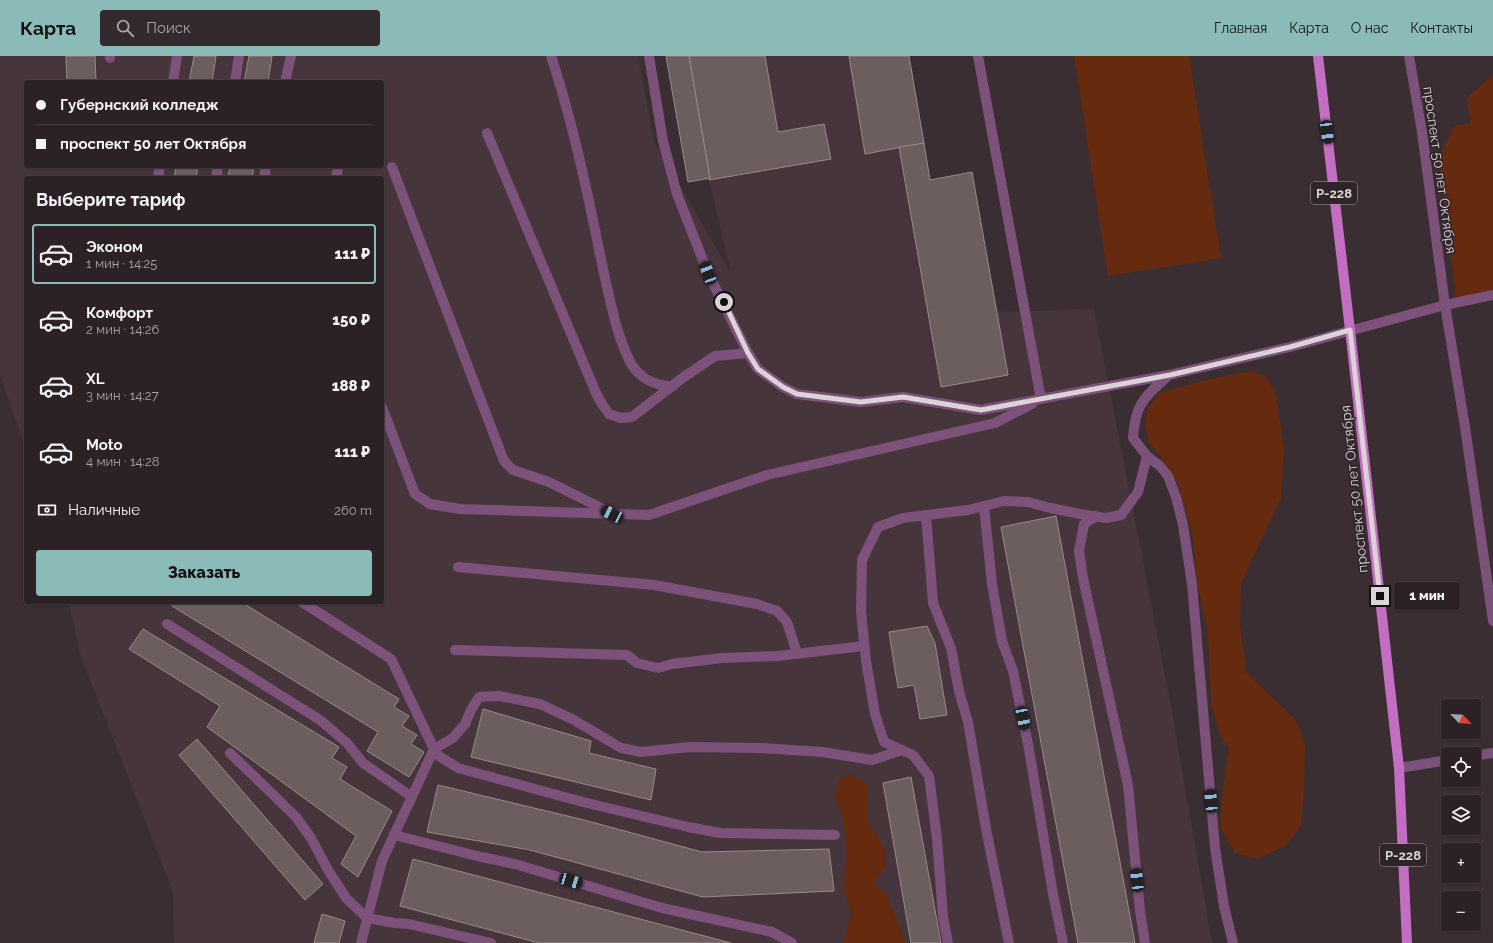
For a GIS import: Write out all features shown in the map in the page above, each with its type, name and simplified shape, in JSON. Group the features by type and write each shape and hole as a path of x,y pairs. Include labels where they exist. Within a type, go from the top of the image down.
{"main road":[{"name":"проспект 50 лет Октября","path":"1318,56 1399,768 1407,943"}],"street":[{"path":"173,80 177,56"},
{"path":"235,80 239,56"},
{"path":"285,80 291,56"},
{"path":"551,56 558,76 584,174 605,281 621,339 631,364 642,377 664,386 673,386"},
{"path":"649,56 663,141 677,194 708,273 748,353 758,369 783,387 797,394 861,402 903,397 981,410 1170,375 1290,347 1445,305 1493,296"},
{"path":"978,56 1041,399"},
{"name":"проспект 50 лет Октября","path":"1409,56 1422,132 1445,305 1465,427 1493,621"},
{"path":"487,133 596,393 610,414 621,418 632,417 715,356 748,353"},
{"path":"392,167 504,461 513,470 548,482 612,514"},
{"path":"336,176 338,168"},
{"path":"1170,375 1148,392 1138,407 1133,424 1133,438 1147,456 1160,466 1168,476 1176,497 1183,525 1192,584 1215,848 1224,906 1233,943"},
{"path":"384,412 415,494 430,504 460,509 649,515 767,475 995,423 1041,399"},
{"path":"948,943 943,917 937,839 929,776 913,755 884,742 875,714 864,646 861,612 862,560 878,527 903,518 968,510 1004,501 1028,502 1050,508 1106,518 1121,515 1138,492 1147,456"},
{"path":"984,506 992,584 1001,634 1013,671 1018,694 1063,943"},
{"path":"926,515 933,603 952,648 959,691 968,722 986,829 1009,943"},
{"path":"1096,516 1084,524 1078,551 1128,785 1140,911 1145,943"},
{"path":"458,566 654,585 757,604 777,611 787,622 797,653"},
{"path":"305,604 391,659 434,749 439,756 458,768 582,802 720,834 835,835"},
{"path":"167,624 320,720 347,743 364,763 412,797"},
{"path":"455,650 627,655 637,662 658,668 672,664 722,658 797,653 864,646"},
{"path":"361,943 382,861 434,749 454,738 465,724 479,697 499,696 540,704 574,720 621,748 641,752 690,747 761,748 822,752 872,760 902,750"},
{"path":"230,752 296,817 311,838 328,870 346,898 367,918 409,924 491,943"},
{"path":"1481,755 1493,753"},
{"path":"1399,768 1441,761"},
{"path":"394,835 515,864 662,908 772,932 792,943"}],"shaded area":[{"path":"0,56 638,56 654,142 731,273 709,180 689,182 666,56 909,56 930,180 972,172 997,312 1094,309 1170,701 1212,943 174,943 173,892 80,654 69,604 384,604 384,176 24,176 24,444 0,374"},
{"path":"1074,56 1189,56 1221,258 1108,276"},
{"path":"1493,75 1493,290 1456,298 1439,158 1454,126 1471,123 1467,98"},
{"path":"1251,371 1265,376 1275,390 1284,447 1281,498 1241,583 1240,625 1246,672 1296,720 1305,745 1304,790 1301,826 1285,846 1257,859 1235,853 1220,826 1229,748 1220,736 1211,702 1208,633 1198,587 1192,533 1178,483 1159,454 1148,442 1145,418 1148,408 1161,392 1202,381"},
{"path":"851,774 868,785 867,821 879,838 886,852 886,867 873,881 886,894 902,932 904,943 844,943 851,914 843,886 847,854 844,821 834,794 840,778"}],"building":[{"path":"66,56 95,56 96,80 67,80"},
{"path":"194,56 216,56 212,80 189,80"},
{"path":"249,56 272,56 268,80 244,80"},
{"path":"666,56 689,56 710,178 688,182"},
{"path":"689,56 765,56 778,132 824,124 831,159 709,180 710,178"},
{"path":"849,56 909,56 924,143 865,154"},
{"path":"924,143 930,180 972,172 1008,375 941,387 899,147"},
{"path":"176,168 198,168 196,176 174,176"},
{"path":"230,168 254,168 252,176 228,176"},
{"path":"1056,516 1135,943 1078,943 1001,527"},
{"path":"173,604 244,604 399,699 394,707 409,716 402,726 417,735 411,744 424,752 409,777 367,751 378,732 172,606"},
{"path":"927,626 935,643 947,715 920,719 914,685 898,688 889,632"},
{"path":"143,629 339,747 332,758 347,767 340,779 392,811 358,877 341,864 356,836 207,727 220,706 129,649"},
{"path":"483,709 591,741 589,753 656,769 651,800 471,757"},
{"path":"197,739 323,884 305,900 179,755"},
{"path":"911,777 941,943 911,943 883,783"},
{"path":"438,785 584,820 702,852 829,849 834,891 703,897 530,850 427,832"},
{"path":"413,859 731,943 539,943 400,906"},
{"path":"322,914 345,921 339,943 314,943"}],"route":[{"path":"724,302 748,353 758,369 783,387 797,394 861,402 903,397 981,410 1170,375 1290,347 1350,330 1380,596"}]}
